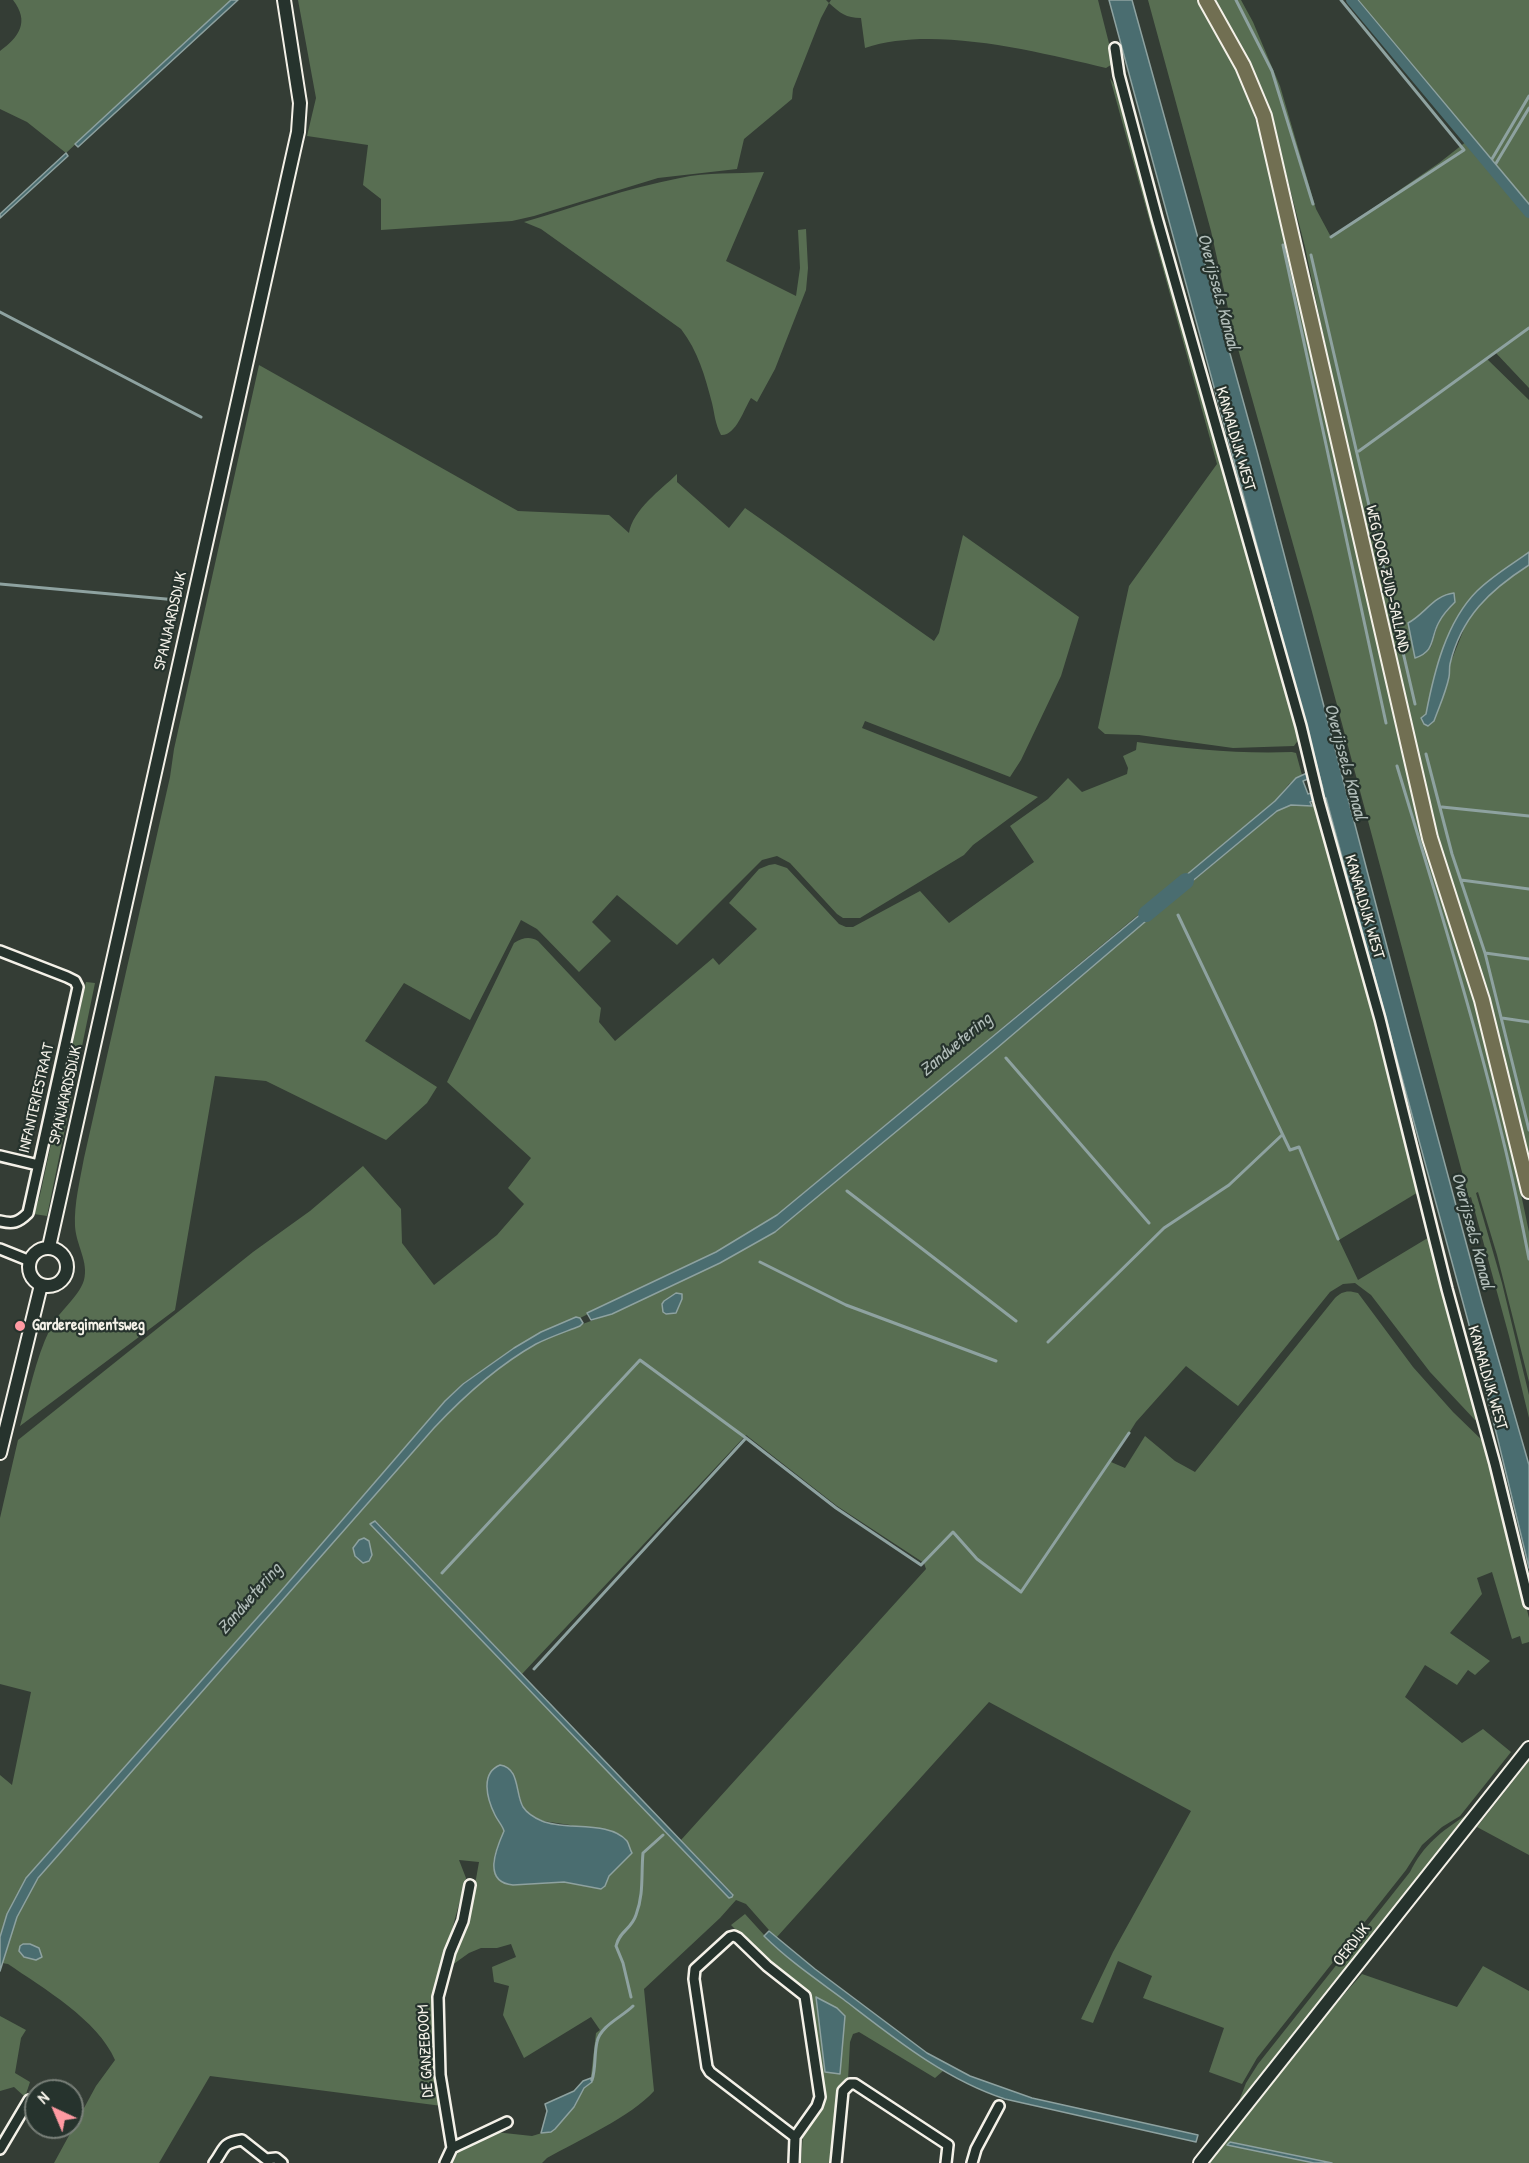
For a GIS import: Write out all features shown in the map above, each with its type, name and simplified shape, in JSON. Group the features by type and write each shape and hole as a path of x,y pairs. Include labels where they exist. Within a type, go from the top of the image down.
{"main road":[{"name":"WEG DOOR ZUID-SALLAND","path":"1206,0 1244,66 1264,116 1427,827 1482,1000 1529,1191"},
{"name":"WEG DOOR ZUID-SALLAND","path":"1524,1171 1529,1206"}],"street":[{"name":"SPANJAARDSDIJK","path":"49,1247 298,132 300,103 284,0"},
{"name":"KANAALDIJK WEST","path":"1115,48 1122,87 1157,218 1301,726 1316,790 1380,1019 1447,1289 1496,1464 1529,1604"},
{"name":"INFANTERIESTRAAT","path":"0,951 75,981 78,987 28,1213 20,1221 12,1224 0,1221"},
{"path":"0,1156 38,1165"},
{"path":"49,1247 62,1253 68,1267 62,1280 56,1284 41,1285 32,1278 30,1261 37,1251 49,1247"},
{"path":"0,1249 30,1261"},
{"path":"0,1453 41,1285"},
{"name":"OERDIJK","path":"1200,2163 1529,1748"},
{"name":"DE GANZEBOOM","path":"452,2148 440,2075 438,1997 450,1952 463,1921 470,1885"},
{"path":"794,2163 795,2137 817,2106 820,2097 805,1996 767,1966 738,1938 730,1937 695,1969 694,1979 707,2067 710,2072 795,2137"},
{"path":"836,2163 841,2098 846,2087 855,2084 948,2145 946,2163"},
{"path":"972,2163 976,2149 999,2106"},
{"path":"0,2150 24,2109"},
{"path":"445,2163 452,2148 507,2122"},
{"path":"214,2163 220,2151 229,2142 242,2140 266,2159 276,2158 282,2163"}],"green space":[{"path":"13,0 231,0 66,153 27,122 0,109 0,51 17,35 21,22 21,15"},
{"path":"298,0 826,0 829,3 793,89 792,99 744,139 737,169 658,178 512,221 381,230 381,199 363,185 368,145 307,136 316,98"},
{"path":"831,0 1098,0 1114,63 1106,68 986,43 953,40 922,39 865,48 861,18 844,14 829,3"},
{"path":"1148,0 1198,0 1229,51 1263,144 1415,804 1433,874 1484,1028 1529,1232 1529,1382 1497,1255 1478,1192 1476,1193 1502,1283 1529,1395 1529,1418 1509,1336 1471,1197 1469,1198 1311,608 1233,331 1211,231"},
{"path":"1212,0 1241,0 1253,22 1280,86 1316,209 1331,237 1439,163 1467,141 1351,0 1529,0 1529,388 1495,352 1486,358 1529,400 1529,552 1476,592 1454,622 1426,714 1421,718 1424,724 1434,721 1449,678 1450,664 1466,624 1479,604 1497,587 1529,565 1529,1169 1486,986 1428,805 1340,416 1305,247 1287,177 1258,86 1235,34","holes":["1455,602 1439,621 1431,647 1415,658 1408,623 1418,618 1425,610"]},
{"path":"1110,78 1123,98 1299,739 1294,746 1233,748 1139,735 1105,734 1098,728 1129,586 1217,464"},
{"path":"764,172 726,261 796,296 800,268 798,230 806,229 808,268 806,290 775,369 757,402 751,398 735,427 721,435 700,364 681,329 541,229 524,222 660,182 690,176"},
{"path":"259,365 518,511 609,515 629,533 642,508 677,474 677,482 729,528 745,508 934,641 939,633 963,535 1079,617 1061,676 1021,760 1010,777 865,721 862,728 1038,797 973,845 964,855 860,918 843,918 837,914 790,863 777,856 762,860 677,945 617,895 592,922 611,941 579,972 537,929 521,920 470,1020 404,983 365,1041 437,1087 427,1103 386,1140 266,1081 215,1076 175,1310 20,1426 36,1365 45,1341 54,1323 78,1292 84,1280 84,1260 75,1218 84,1158 170,777 174,749"},
{"path":"1137,742 1214,750 1292,752 1296,753 1302,775 1289,784 1275,801 777,1215 716,1252 580,1318 576,1317 541,1332 462,1384 26,1878 7,1914 0,1937 0,1775 12,1785 31,1692 0,1684 0,1518 18,1440 253,1252 310,1211 363,1166 401,1209 402,1243 434,1285 497,1235 524,1204 508,1188 531,1158 447,1082 514,943 526,938 538,941 601,1008 599,1022 615,1041 713,958 719,965 757,929 729,903 759,869 775,864 787,868 839,924 846,927 853,927 920,891 949,923 1034,862 1010,826 1048,799 1068,778 1082,792 1127,774 1128,768 1123,756 1136,750"},
{"path":"1315,802 1420,1191 1339,1240 1358,1280 1431,1236 1480,1419 1475,1420 1430,1372 1371,1295 1355,1283 1343,1284 1330,1292 1238,1406 1186,1366 1136,1422 1111,1462 1125,1468 1145,1436 1175,1461 1195,1472 1335,1298 1345,1292 1358,1293 1413,1367 1453,1412 1485,1443 1529,1618 1529,1642 1522,1644 1520,1636 1512,1639 1492,1572 1477,1578 1482,1594 1450,1633 1490,1661 1475,1675 1468,1670 1457,1685 1425,1665 1405,1697 1462,1743 1483,1729 1511,1752 1460,1816 1442,1827 1422,1845 1406,1870 1257,2058 1242,2084 1209,2072 1224,2028 1143,1998 1152,1976 1118,1961 1093,2023 1081,2019 1113,1952 1191,1811 989,1702 776,1938 746,1904 736,1900 720,1918 644,1989 654,2091 618,2119 547,2158 542,2163 452,2163 460,2149 495,2132 532,2136 555,2129 574,2107 584,2088 592,2082 596,2033 600,2030 591,2017 524,2058 503,2015 509,1986 494,1982 492,1967 516,1957 511,1944 497,1948 481,1948 469,1953 448,1968 468,1896 476,1879 479,1862 459,1860 466,1878 433,2000 442,2106 210,2076 159,2163 54,2163 67,2139 84,2139 84,2108 96,2086 115,2060 107,2045 83,2018 8,1964 2,1963 17,1917 29,1890 65,1846 434,1428 482,1382 536,1344 629,1306 717,1264 775,1232 1277,811 1291,805 1311,806","holes":["746,1435 837,1506 924,1563 926,1569 681,1840 733,1894 729,1898 371,1524 376,1521 522,1674","500,1765 512,1771 523,1807 533,1816 543,1821 570,1825 632,1853 609,1876 605,1886 601,1889 564,1882 513,1885 503,1883 497,1878 494,1871 495,1855 504,1832 491,1805 491,1772"]},
{"path":"86,982 95,983 47,1216 34,1214 40,1195"},
{"path":"1529,1761 1529,1855 1477,1827"},
{"path":"1466,1815 1469,1818 1240,2107 1237,2106 1246,2083 1258,2064 1410,1872 1427,1846"},
{"path":"745,1914 776,1948 943,2071 935,2078 859,2032 853,2034 850,2042 848,2080 837,2089 831,2163 801,2163 803,2133 822,2107 825,2099 809,1994 764,1959 731,1925"},
{"path":"1483,1966 1529,1991 1529,2163 1332,2163 1230,2142 1228,2145 1314,2163 1205,2163 1279,2069 1362,1974 1457,2007"},
{"path":"0,2016 26,2030 21,2038 15,2073 25,2079 24,2096 14,2087 0,2091"}],"water":[{"path":"231,0 238,0 78,147 75,144"},
{"path":"1109,0 1132,0 1257,451 1482,1302 1529,1465 1529,1568 1478,1358 1326,798 1310,802 1312,806 1291,805 1277,811 1172,898 1166,892 1275,801 1296,778 1307,773 1308,779 1303,781 1308,794 1323,789"},
{"path":"66,153 68,156 0,218 0,214"},
{"path":"1529,552 1529,565 1502,584 1479,606 1462,632 1455,647 1448,683 1434,721 1428,726 1424,724 1421,718 1426,714 1437,665 1457,617 1477,591 1495,575"},
{"path":"1454,593 1455,602 1441,619 1429,648 1415,658 1408,623 1441,597"},
{"path":"1160,898 1166,904 775,1232 720,1263 612,1314 591,1320 587,1313 716,1252 777,1215"},
{"path":"676,1293 682,1294 682,1299 676,1313 666,1314 663,1312 662,1304"},
{"path":"576,1317 580,1318 583,1323 580,1326 536,1344 508,1362 469,1393 434,1428 38,1878 17,1917 0,1971 0,1937 7,1914 26,1878 281,1591 445,1401 463,1384 514,1348 541,1332"},
{"path":"375,1521 733,1895 732,1897 729,1898 370,1524"},
{"path":"364,1538 369,1541 372,1555 369,1561 363,1563 355,1556 353,1548 359,1540"},
{"path":"500,1765 511,1771 523,1807 534,1817 552,1824 609,1830 627,1841 632,1853 609,1876 605,1886 601,1889 564,1882 513,1885 503,1883 497,1878 494,1871 495,1855 504,1831 492,1809 487,1787 490,1774"},
{"path":"769,1931 815,1969 927,2053 970,2076 1032,2098 1198,2135 1196,2142 1005,2099 983,2091 920,2056 802,1969 764,1936"},
{"path":"23,1944 39,1948 42,1957 36,1960 24,1957 19,1951"},
{"path":"816,1997 837,2008 845,2016 840,2074 825,2072"},
{"path":"591,2078 592,2082 584,2088 574,2107 555,2129 541,2133 547,2111 545,2104 574,2091 583,2081"},
{"path":"1230,2142 1332,2163 1314,2163 1227,2145"}],"waterway":[{"path":"1236,0 1272,71 1313,204"},
{"path":"1331,237 1464,150 1341,0"},
{"path":"1351,0 1529,213"},
{"path":"1357,0 1529,205"},
{"path":"1492,159 1529,96"},
{"path":"1495,165 1529,108"},
{"path":"1283,245 1386,723"},
{"path":"1311,255 1415,704"},
{"path":"0,312 201,417"},
{"path":"1359,451 1529,328"},
{"path":"0,584 177,600"},
{"path":"1426,754 1452,854 1485,953 1529,1130"},
{"path":"1397,766 1486,1072 1529,1259"},
{"path":"1442,807 1529,816"},
{"path":"1461,880 1529,889"},
{"name":"Zandwetering","path":"1146,914 1186,881"},
{"path":"1178,915 1290,1150 1299,1147 1338,1239"},
{"path":"1485,953 1529,959"},
{"path":"1502,1018 1529,1022"},
{"path":"1006,1058 1149,1223"},
{"path":"1048,1342 1164,1228 1229,1185 1282,1135"},
{"path":"847,1191 1016,1321"},
{"path":"760,1262 846,1305 996,1361"},
{"path":"442,1573 640,1360 836,1508 921,1565 953,1532 977,1559 1021,1592 1129,1433"},
{"path":"534,1669 746,1438"},
{"path":"631,1997 623,1963 616,1946 620,1937 634,1920 639,1907 643,1853 663,1835"},
{"path":"592,2080 599,2036 607,2026 633,2006"}],"place":[{"name":"Garderegimentsweg","path":"20,1326"}],"water label":[{"name":"Overijssels Kanaal","path":"1218,292"},
{"name":"Overijssels Kanaal","path":"1345,762"},
{"name":"Overijssels Kanaal","path":"1472,1231"}]}
